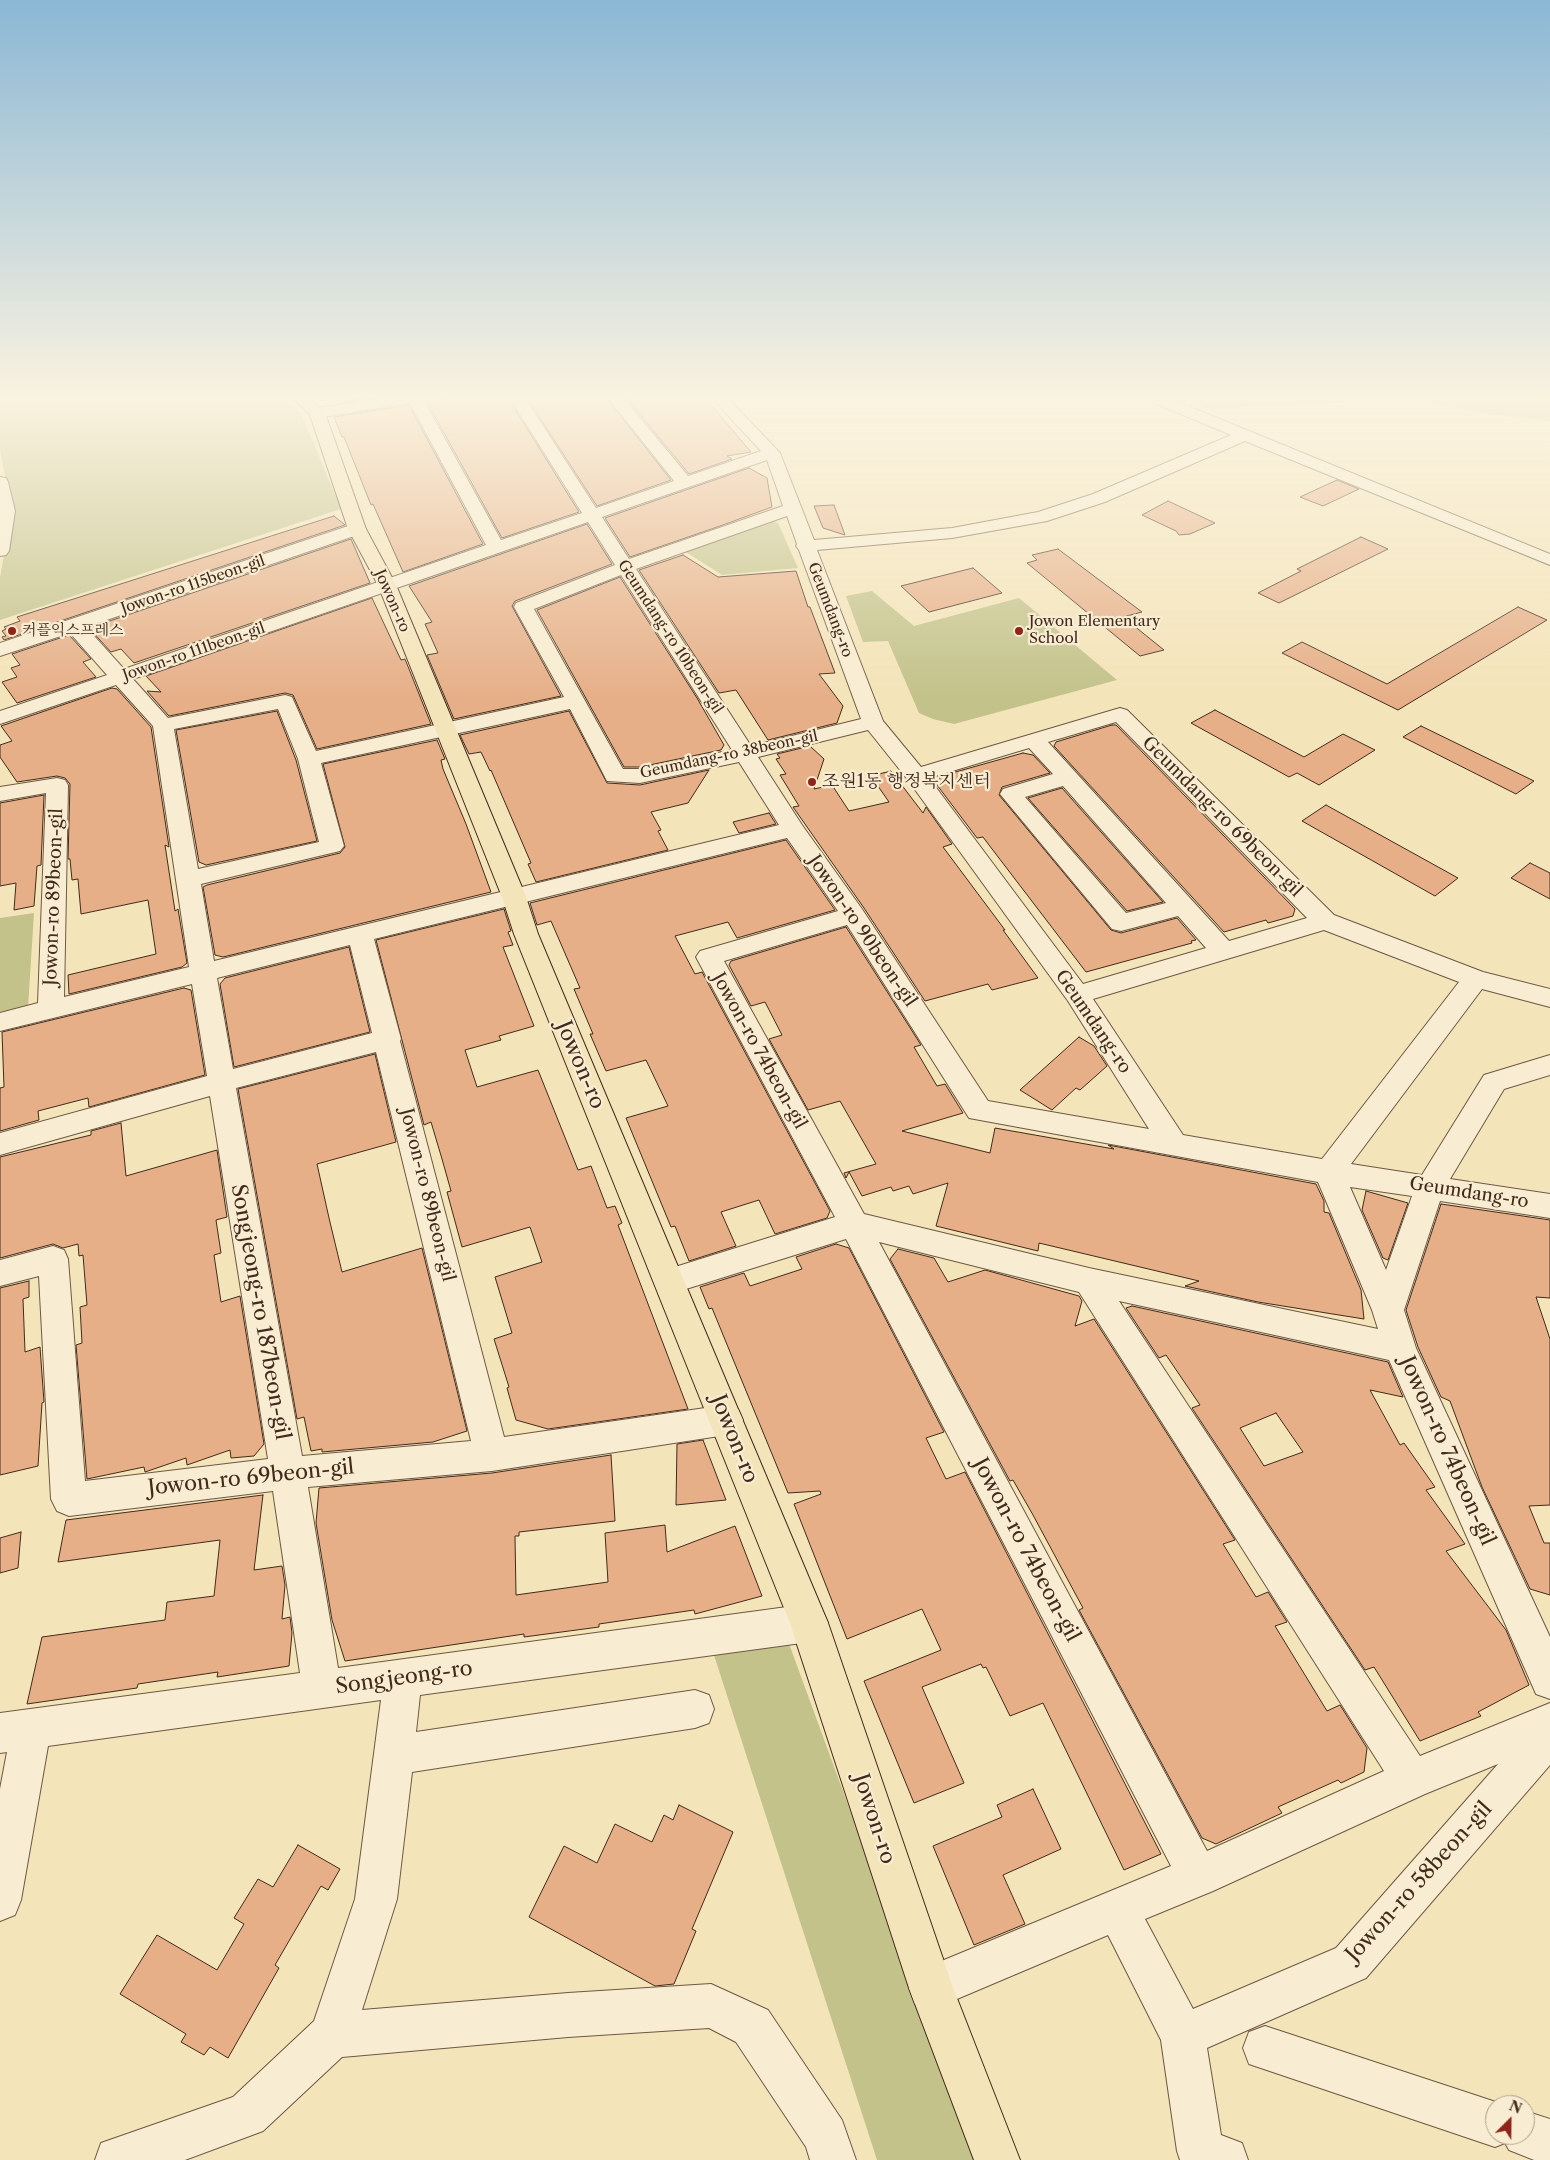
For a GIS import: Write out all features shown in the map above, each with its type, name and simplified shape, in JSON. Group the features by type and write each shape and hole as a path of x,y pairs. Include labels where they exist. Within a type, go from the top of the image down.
{"main road":[{"name":"Jowon-ro","path":"344,496 357,529 387,585 514,897 526,934 809,1623 931,1988 997,2160"}],"street":[{"path":"0,551 3,512 1,496"},
{"path":"468,496 496,548"},
{"name":"Geumdang-ro 10beon-gil","path":"579,496 793,829"},
{"name":"Jowon-ro 111beon-gil","path":"0,718 647,496"},
{"name":"Geumdang-ro","path":"789,496 805,546 873,722 916,775 1077,995 1174,1144 1329,1172 1550,1206"},
{"path":"805,546 952,533 1041,517 1104,496"},
{"path":"1392,496 1550,560"},
{"name":"Geumdang-ro 38beon-gil","path":"794,508 626,567 523,608 576,701 615,776 640,776 746,754 873,722"},
{"name":"Jowon-ro 115beon-gil","path":"0,650 357,529"},
{"path":"74,626 164,725 285,701 309,759 332,846 188,879"},
{"path":"309,759 576,701"},
{"name":"Geumdang-ro 69beon-gil","path":"1034,740 1120,714 1325,921 1476,979 1550,998"},
{"name":"Songjeong-ro 187beon-gil","path":"164,725 203,973 288,1473 322,1690"},
{"path":"916,775 1034,740 1224,952"},
{"path":"1068,777 1011,794 1121,922 1184,906"},
{"name":"Jowon-ro 89beon-gil","path":"0,794 57,785 51,1009"},
{"path":"514,897 793,829"},
{"name":"Jowon-ro 90beon-gil","path":"793,829 853,915 979,1110 1174,1144"},
{"name":"Jowon-ro 89beon-gil","path":"0,1022 514,897"},
{"name":"Jowon-ro 74beon-gil","path":"853,915 708,957 854,1224 1198,1876"},
{"path":"1077,995 1325,921"},
{"name":"Jowon-ro 89beon-gil","path":"360,935 388,1039 492,1455"},
{"path":"1400,1348 1388,1310 1329,1172 1476,979"},
{"path":"0,1144 222,1082 388,1039"},
{"path":"1388,1310 1430,1187 1494,1082 1550,1065"},
{"path":"670,1282 854,1224"},
{"name":"Jowon-ro 74beon-gil","path":"854,1224 1089,1281 1400,1348 1550,1680"},
{"name":"Jowon-ro 69beon-gil","path":"0,1273 53,1259 69,1499 288,1473 492,1455 726,1420"},
{"path":"1089,1281 1412,1779"},
{"name":"Songjeong-ro","path":"16,1731 809,1623"},
{"path":"118,2160 247,2115 332,2035 376,1899 403,1679"},
{"path":"393,1756 695,1709"},
{"path":"931,1988 1198,1876 1412,1779 1550,1723"},
{"path":"0,1900 16,1731"},
{"name":"Jowon-ro 58beon-gil","path":"1183,2036 1351,1963 1550,1735"},
{"path":"1117,1910 1183,2036 1200,2151 1225,2160"},
{"path":"332,2035 558,2016 711,2006 752,2026 826,2136 833,2160"},
{"path":"1265,2048 1485,2121"},
{"path":"1535,2137 1550,2142"}],"green space":[{"path":"9,496 336,496 341,509 0,620 0,577 12,510"},
{"path":"770,521 778,523 798,568 722,575 684,551"},
{"path":"872,591 914,626 1019,598 1117,680 954,724 933,719 919,713 888,641 863,642 846,596"},
{"path":"34,913 28,1007 0,1012 0,918"},
{"path":"788,1641 978,2160 877,2160 713,1652"}],"building":[{"path":"367,496 457,496 483,544 403,572 373,504 371,505"},
{"path":"479,496 569,496 579,512 502,538"},
{"path":"590,496 626,496 597,506"},
{"path":"669,496 770,496 772,507 630,557 605,518"},
{"path":"1303,496 1345,496 1323,506 1300,497"},
{"path":"1168,501 1215,523 1190,534 1179,535 1176,531 1142,515"},
{"path":"834,505 845,535 823,528 814,506"},
{"path":"334,516 345,525 4,640 2,637 6,636 2,631 6,629 4,627 20,621 17,617"},
{"path":"587,524 612,564 515,601 512,606 561,696 454,719 427,655 438,653 425,624 432,622 409,586"},
{"path":"1361,537 1388,549 1279,603 1258,593 1301,571 1297,569"},
{"path":"351,539 370,583 134,663 121,649 111,652 89,628"},
{"path":"1058,549 1142,612 1123,617 1164,650 1140,656 1027,563 1037,560 1032,555"},
{"path":"683,555 718,577 796,571 808,607 810,607 835,673 819,674 843,706 837,723 768,740 736,690 719,693 639,570"},
{"path":"973,568 1002,593 929,612 901,586"},
{"path":"620,577 697,698 724,745 721,750 640,767 624,767 537,610"},
{"path":"372,598 401,660 405,659 431,724 317,749 293,695 285,693 169,716 147,691 161,692 146,676"},
{"path":"1518,607 1547,620 1398,710 1282,653 1302,642 1387,684"},
{"path":"69,635 91,659 83,662 96,677 17,703 2,682 17,677 11,668 20,665 12,654"},
{"path":"112,688 117,689 151,727 169,847 165,845 175,911 178,909 187,963 182,967 69,994 68,975 156,954 148,900 81,914 78,879 72,880 70,859 68,859 70,784 65,778 57,776 17,782 0,757 0,745 12,741 1,726"},
{"path":"1215,710 1304,757 1343,734 1375,750 1319,785 1297,773 1289,777 1191,723"},
{"path":"277,711 296,760 317,841 206,865 199,862 176,730"},
{"path":"569,711 607,783 640,785 709,770 688,803 651,812 661,830 658,831 668,850 536,882 528,864 531,863 491,770 481,752 469,754 460,735"},
{"path":"1116,725 1295,909 1293,916 1268,923 1266,920 1224,932 1054,746 1056,742"},
{"path":"1421,726 1534,781 1516,794 1403,737"},
{"path":"437,740 445,759 441,760 443,769 491,892 223,957 215,955 203,887 340,853 345,847 323,764"},
{"path":"810,746 824,759 814,789 832,785 849,811 889,802 871,776 891,771 923,813 926,807 952,844 943,847 1038,978 992,990 988,984 925,1001 864,908 793,807 799,806 780,775 786,774 776,759 780,758 777,754"},
{"path":"1023,753 1033,755 1050,773 1002,787 999,795 1111,930 1121,933 1177,918 1196,940 1191,941 1192,943 1086,972 983,837 977,838 937,785 941,776"},
{"path":"1062,788 1163,902 1127,911 1028,798"},
{"path":"44,795 41,865 37,866 34,906 14,910 16,883 0,886 0,803"},
{"path":"1326,805 1458,878 1435,896 1302,821"},
{"path":"769,813 776,824 739,833 733,822"},
{"path":"786,840 835,910 737,938 728,922 675,936 695,974 702,972 830,1211 827,1218 775,1234 759,1200 721,1212 736,1246 689,1261 675,1226 671,1227 626,1118 668,1106 646,1060 606,1071 574,989 580,988 551,921 537,925 530,903"},
{"path":"1530,863 1550,873 1550,899 1511,878"},
{"path":"504,909 511,931 508,932 513,945 503,947 534,1026 499,1036 501,1040 465,1050 477,1087 538,1070 578,1170 591,1166 607,1208 615,1206 622,1223 618,1225 688,1409 548,1429 516,1420 507,1388 509,1387 494,1339 512,1333 495,1277 542,1262 530,1227 462,1247 447,1192 451,1191 431,1122 424,1125 376,940"},
{"path":"846,927 921,1045 914,1047 937,1086 945,1084 963,1113 902,1131 990,1153 995,1128 1114,1149 1108,1145 1316,1184 1324,1201 1324,1212 1329,1213 1361,1290 1364,1319 1258,1302 1185,1286 1199,1281 1039,1243 1038,1251 936,1226 948,1183 913,1194 909,1186 893,1191 891,1187 862,1196 849,1172 846,1178 844,1173 876,1164 840,1101 808,1110 769,1039 782,1035 765,1002 751,1006 729,965 731,961"},
{"path":"349,947 370,1032 234,1067 220,984 225,978"},
{"path":"184,988 191,990 205,1075 89,1107 88,1098 38,1111 39,1120 0,1131 0,1088 4,1087 2,1032"},
{"path":"1079,1037 1094,1046 1107,1066 1080,1090 1076,1088 1052,1110 1020,1090"},
{"path":"375,1054 396,1142 317,1164 342,1272 422,1248 467,1431 433,1442 322,1452 322,1449 311,1451 304,1417 297,1419 238,1089"},
{"path":"121,1123 126,1176 217,1150 227,1217 216,1220 221,1253 214,1255 221,1302 240,1296 264,1444 254,1456 231,1458 230,1450 187,1465 186,1458 145,1472 144,1467 87,1479 76,1345 82,1343 80,1307 87,1305 83,1255 79,1256 78,1244 63,1248 53,1244 0,1258 0,1157 91,1135 91,1131"},
{"path":"1366,1191 1408,1203 1388,1260 1383,1258 1362,1210"},
{"path":"1441,1204 1550,1220 1550,1298 1536,1297 1550,1339 1550,1505 1529,1506 1544,1543 1550,1543 1550,1595 1530,1589 1482,1487 1450,1401 1441,1397 1418,1347 1406,1310"},
{"path":"836,1244 849,1248 944,1432 926,1438 946,1479 965,1472 1161,1854 1124,1870 1043,1703 1010,1716 986,1667 983,1668 981,1664 922,1687 964,1783 914,1803 864,1681 941,1650 922,1609 847,1639 794,1504 821,1494 820,1491 788,1493 712,1308 709,1309 700,1287 744,1273 750,1286 802,1269 796,1257"},
{"path":"898,1249 934,1258 948,1282 985,1270 1079,1296 1082,1301 1075,1326 1094,1319 1235,1540 1223,1544 1256,1597 1268,1592 1287,1622 1275,1626 1327,1711 1340,1705 1367,1748 1364,1772 1341,1783 1338,1780 1278,1807 1282,1813 1216,1844 1202,1838 1079,1610 1083,1608 1033,1515 1013,1480 1010,1481 890,1259"},
{"path":"29,1281 29,1297 23,1299 25,1352 40,1347 44,1402 42,1403 38,1466 0,1475 0,1288"},
{"path":"1132,1306 1388,1362 1403,1397 1370,1390 1400,1445 1404,1443 1435,1487 1426,1490 1465,1544 1446,1551 1506,1630 1529,1685 1478,1712 1481,1716 1420,1741 1374,1667 1365,1670 1192,1408 1200,1405 1166,1355 1159,1358 1126,1308","holes":["1276,1413 1303,1452 1264,1466 1240,1428"]},
{"path":"703,1440 726,1500 676,1505 677,1444"},
{"path":"611,1455 615,1521 519,1532 519,1536 515,1536 516,1595 608,1582 605,1533 665,1525 667,1552 735,1526 762,1596 695,1614 694,1610 599,1624 599,1627 524,1637 524,1634 345,1661 332,1620 316,1523 319,1488 492,1473"},
{"path":"263,1495 254,1570 282,1566 285,1585 282,1619 290,1617 292,1633 289,1666 217,1677 218,1672 138,1684 137,1688 27,1704 42,1637 165,1620 167,1602 214,1596 220,1540 58,1562 66,1520"},
{"path":"21,1532 18,1568 0,1573 0,1538"},
{"path":"1033,1789 1061,1849 1003,1875 1025,1924 974,1945 933,1846 1002,1817 997,1805"},
{"path":"679,1805 733,1832 692,1929 696,1931 674,1984 655,1986 529,1917 564,1846 597,1863 615,1824 652,1842 664,1815 673,1820"},
{"path":"298,1845 340,1869 328,1890 321,1886 275,1965 279,1968 228,2058 210,2047 204,2055 181,2042 186,2034 120,1994 157,1935 217,1970 244,1924 234,1918 258,1879 273,1887"}],"place":[{"name":"커플익스프레스","path":"12,631"},
{"name":"Jowon Elementary School","path":"1019,631"},
{"name":"조원1동 행정복지센터","path":"812,782"}]}
